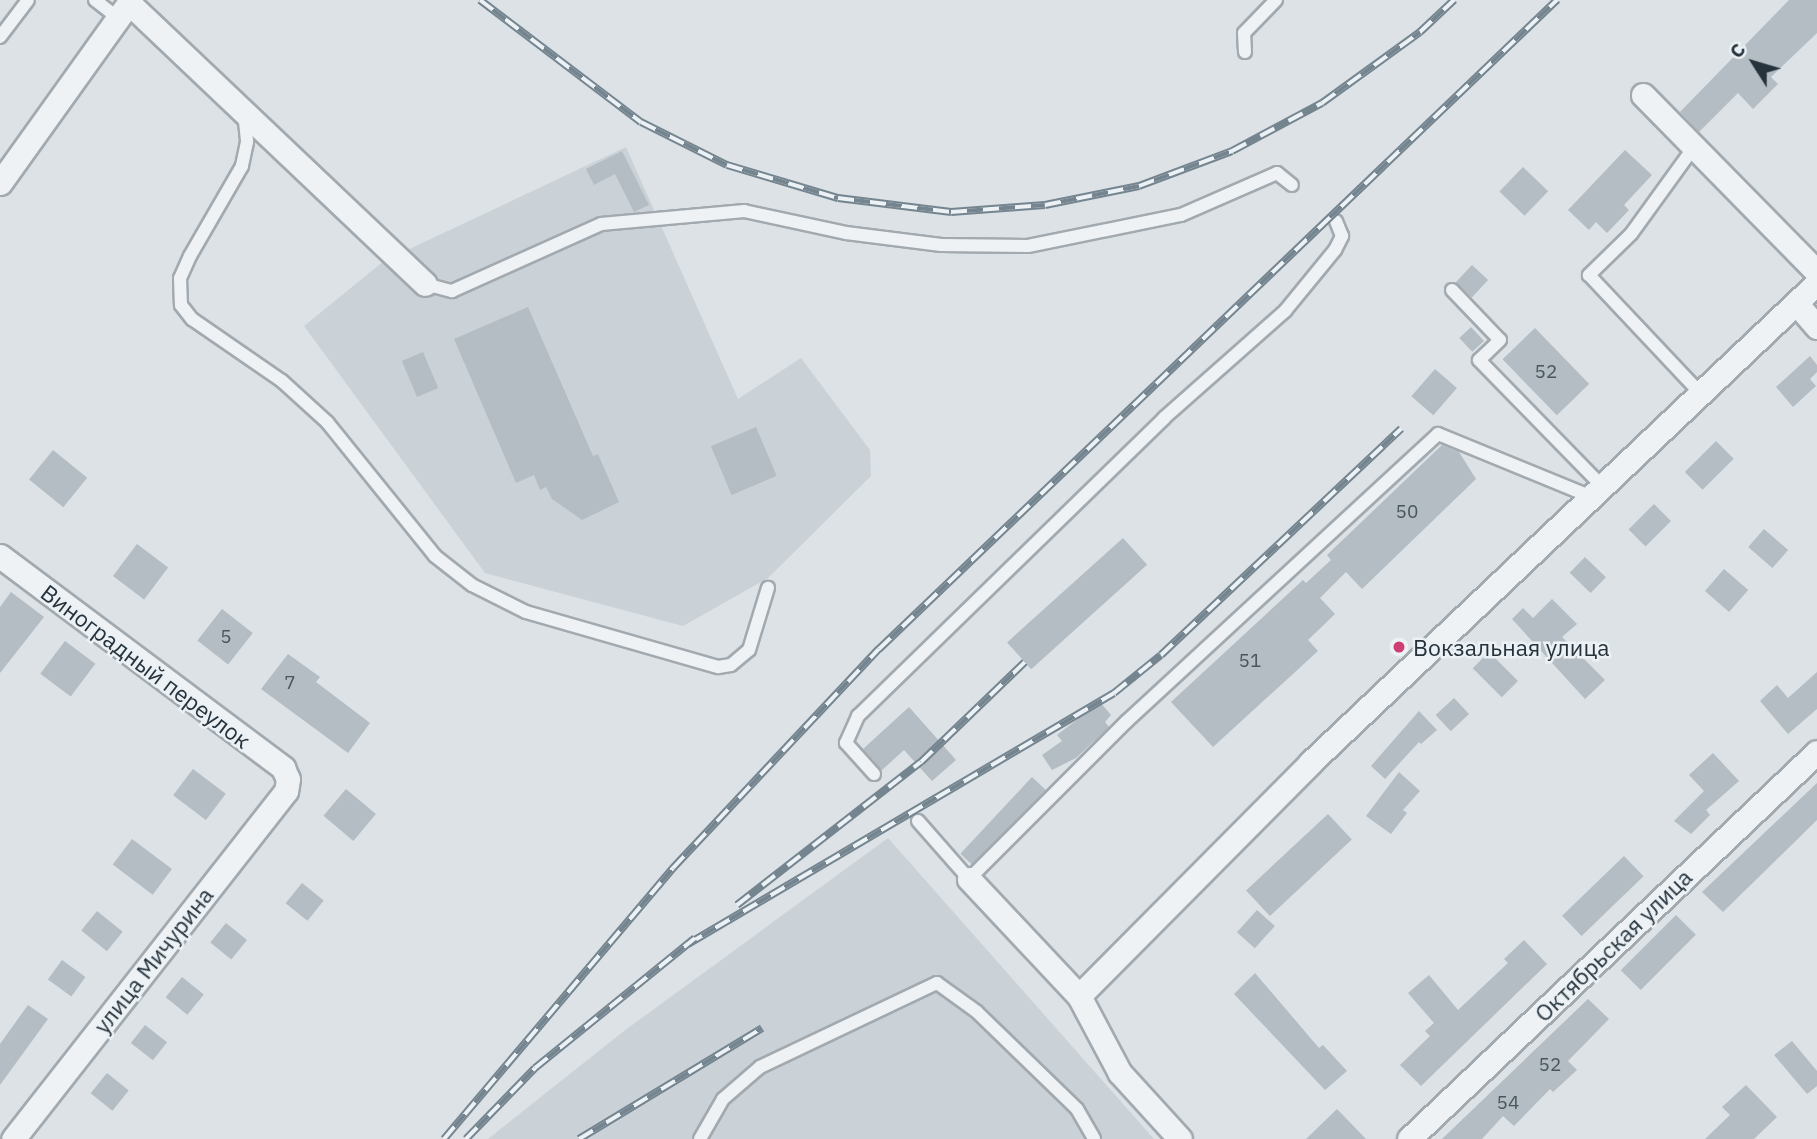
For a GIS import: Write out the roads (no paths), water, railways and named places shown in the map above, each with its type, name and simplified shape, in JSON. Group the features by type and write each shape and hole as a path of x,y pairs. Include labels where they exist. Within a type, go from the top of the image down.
{"street":[{"path":"2,178 126,7 244,112 425,284"},
{"path":"1643,95 1817,272"},
{"path":"1079,996 1310,763 1599,493 1817,283"},
{"path":"1796,303 1817,327"},
{"name":"Виноградный переулок","path":"0,556 283,768 288,779"},
{"name":"Октябрьская улица","path":"1409,1139 1817,752"},
{"name":"улица Мичурина","path":"13,1139 286,791 288,779"},
{"path":"969,879 1079,996 1120,1073 1180,1139"}],"lane":[{"path":"0,37 28,0"},
{"path":"95,0 126,7"},
{"path":"1245,52 1244,33 1276,0"},
{"path":"244,112 247,142 242,166 180,278 181,305 192,319 282,381 327,422 435,556 472,586 526,612 718,667 731,665 749,650 768,588"},
{"path":"1694,147 1631,234 1589,275 1701,394"},
{"path":"425,284 452,291 601,224 744,211 846,233 941,246 1028,246 1181,215 1278,173 1292,185"},
{"path":"874,774 846,743 858,716 1164,418 1301,294 1335,250 1342,236 1336,221"},
{"path":"1452,289 1500,340 1479,360 1599,493"},
{"path":"918,821 969,879 1126,720 1438,434 1599,493"},
{"path":"701,1139 723,1099 760,1067 937,984 977,1012 1077,1109 1094,1139"}],"railway":[{"path":"480,0 641,122 727,165 838,198 951,212 1045,205 1139,186 1232,151 1322,103 1420,32 1454,0"},
{"path":"444,1139 673,868 879,649 1557,0"},
{"path":"688,944 1114,693 1161,655 1401,429"},
{"path":"737,905 921,762 1025,662"},
{"path":"466,1139 535,1068 695,938"},
{"path":"579,1139 762,1028"}],"place":[{"name":"Вокзальная улица","path":"1399,647"}]}
